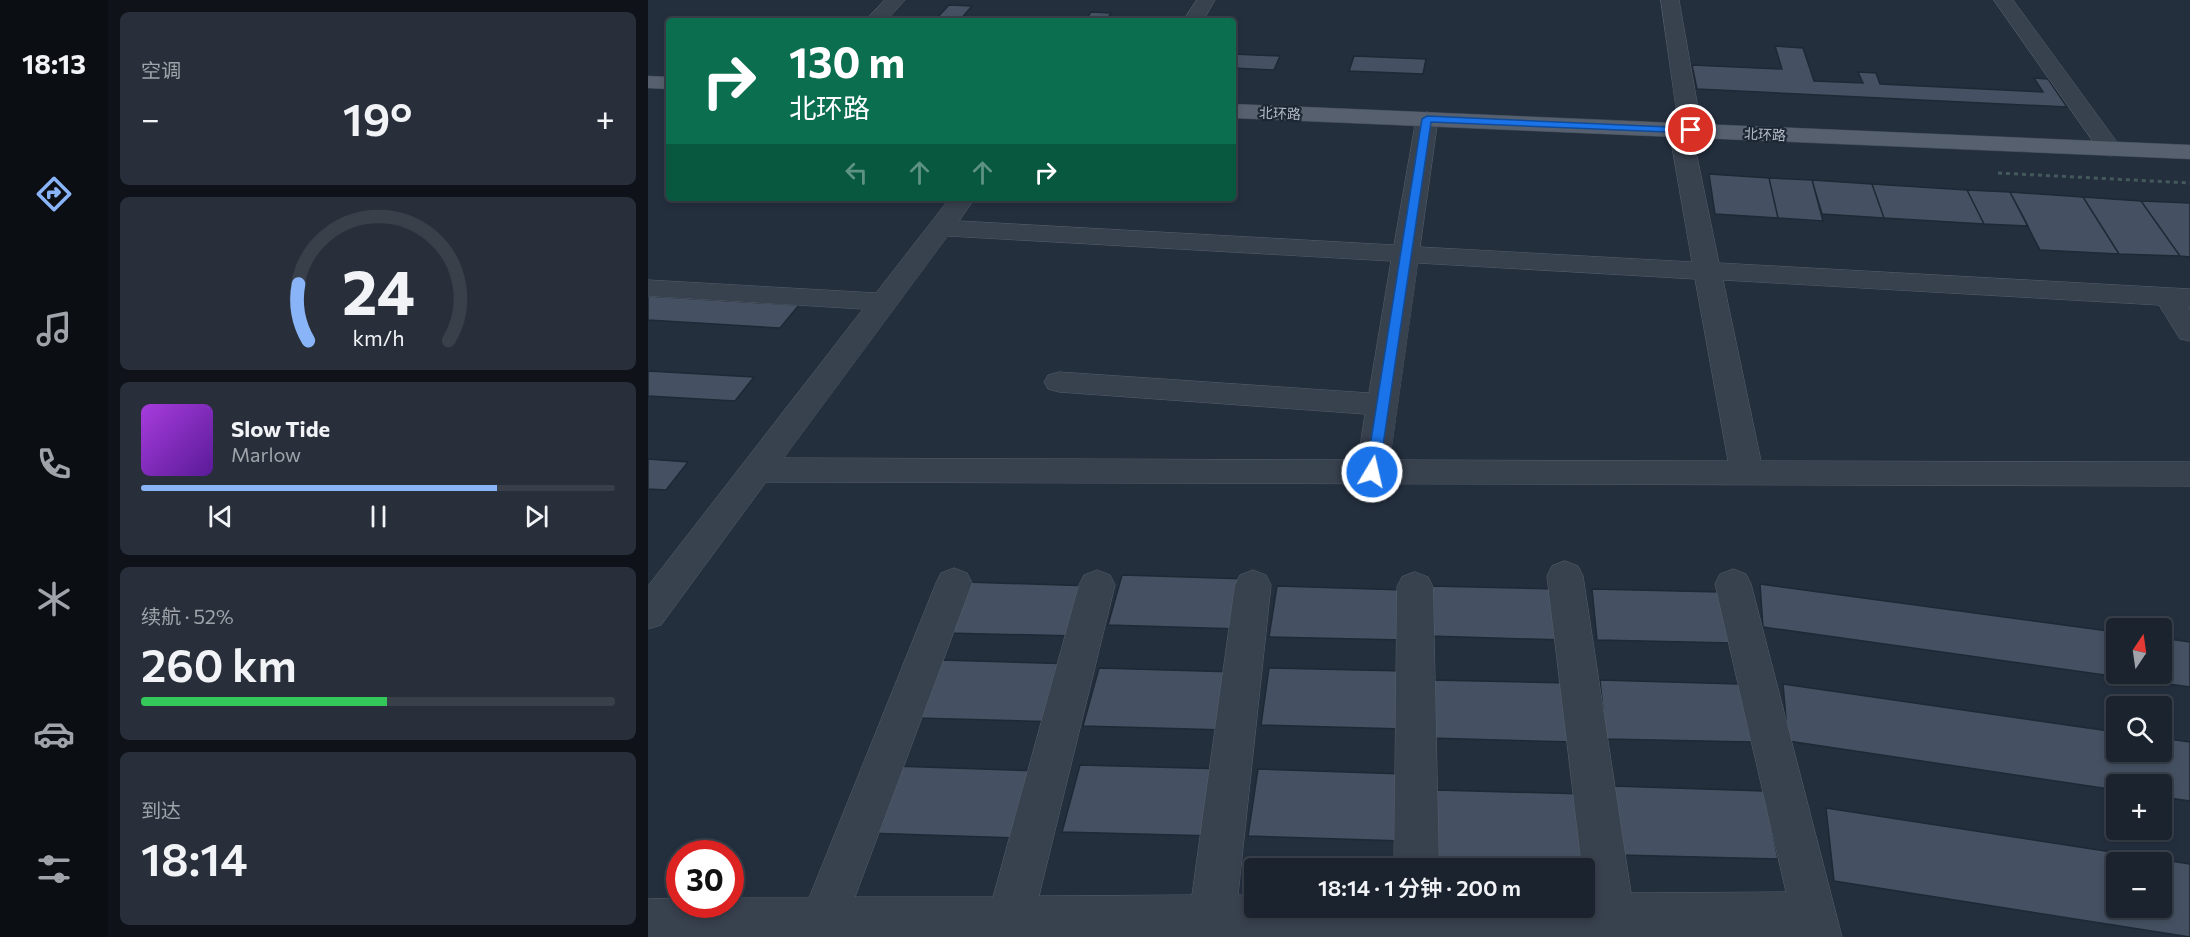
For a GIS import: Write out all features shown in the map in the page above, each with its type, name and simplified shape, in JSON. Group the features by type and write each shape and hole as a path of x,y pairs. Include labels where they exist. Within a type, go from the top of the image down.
{"main road":[{"path":"648,82 666,84"},
{"name":"北环路","path":"1236,111 2190,152"}],"street":[{"path":"878,18 896,0"},
{"path":"1195,18 1206,0"},
{"path":"1670,0 1685,130 1707,270 1746,473"},
{"path":"2003,0 2110,149"},
{"path":"1372,472 1427,119"},
{"path":"648,614 961,201"},
{"path":"941,228 2179,297 2190,332"},
{"path":"648,288 885,302"},
{"path":"1059,382 1383,405"},
{"path":"757,470 2190,474"},
{"path":"1565,576 1612,927"},
{"path":"820,929 954,583"},
{"path":"648,922 820,929 1211,928 1417,921 1612,927 1817,926 1733,584"},
{"path":"1008,929 1097,585"},
{"path":"1211,928 1253,585"},
{"path":"1415,587 1417,858"}],"building":[{"path":"949,5 972,6 962,18 937,18"},
{"path":"1091,12 1111,13 1108,18 1087,18"},
{"path":"1775,46 1803,48 1814,81 1863,83 1858,72 1876,73 1880,84 2043,92 2034,78 2048,79 2067,107 1697,89 1692,65 1782,69"},
{"path":"1236,54 1280,56 1274,70 1236,68"},
{"path":"1354,56 1426,59 1423,74 1349,71"},
{"path":"1709,174 1769,178 1778,218 1715,214"},
{"path":"1769,178 1812,180 1823,221 1778,218"},
{"path":"1812,180 1872,184 1884,218 1822,214"},
{"path":"1872,184 1967,190 1984,224 1884,218"},
{"path":"1967,190 2010,192 2028,226 1984,224"},
{"path":"2010,192 2083,197 2119,254 2040,250"},
{"path":"2083,197 2141,201 2180,256 2119,254"},
{"path":"2141,201 2190,203 2190,257 2180,256"},
{"path":"648,296 799,305 780,328 648,320"},
{"path":"648,371 754,377 735,401 648,396"},
{"path":"648,459 688,462 666,490 648,489"},
{"path":"1122,575 1249,579 1240,629 1108,625"},
{"path":"965,582 1092,586 1077,636 944,633"},
{"path":"1760,584 2106,631 2106,675 1763,627"},
{"path":"1277,586 1405,590 1403,640 1269,637"},
{"path":"1430,586 1559,589 1563,640 1429,636"},
{"path":"1592,589 1721,592 1732,643 1597,640"},
{"path":"2172,639 2190,642 2190,687 2169,684 2172,684"},
{"path":"940,660 1075,664 1058,722 917,718"},
{"path":"1099,668 1236,672 1226,730 1083,726"},
{"path":"1269,668 1406,671 1404,729 1261,725"},
{"path":"1430,680 1569,683 1573,742 1429,738"},
{"path":"1600,680 1739,684 1752,742 1606,739"},
{"path":"1783,684 2106,731 2106,762 2172,762 2172,739 2190,742 2190,801 2172,798 2172,774 2106,774 2106,789 1788,741"},
{"path":"1080,765 1227,769 1215,836 1062,832"},
{"path":"893,766 1040,771 1019,838 866,833"},
{"path":"1258,769 1405,774 1403,841 1248,836"},
{"path":"1613,786 1764,791 1778,859 1620,855"},
{"path":"1436,790 1586,794 1592,858 1434,858"},
{"path":"1826,808 2112,852 2106,852 2106,918 2172,918 2172,861 2190,864 2190,937 1834,881"}],"route":[{"path":"1372,472 1427,119 1691,130"}]}
